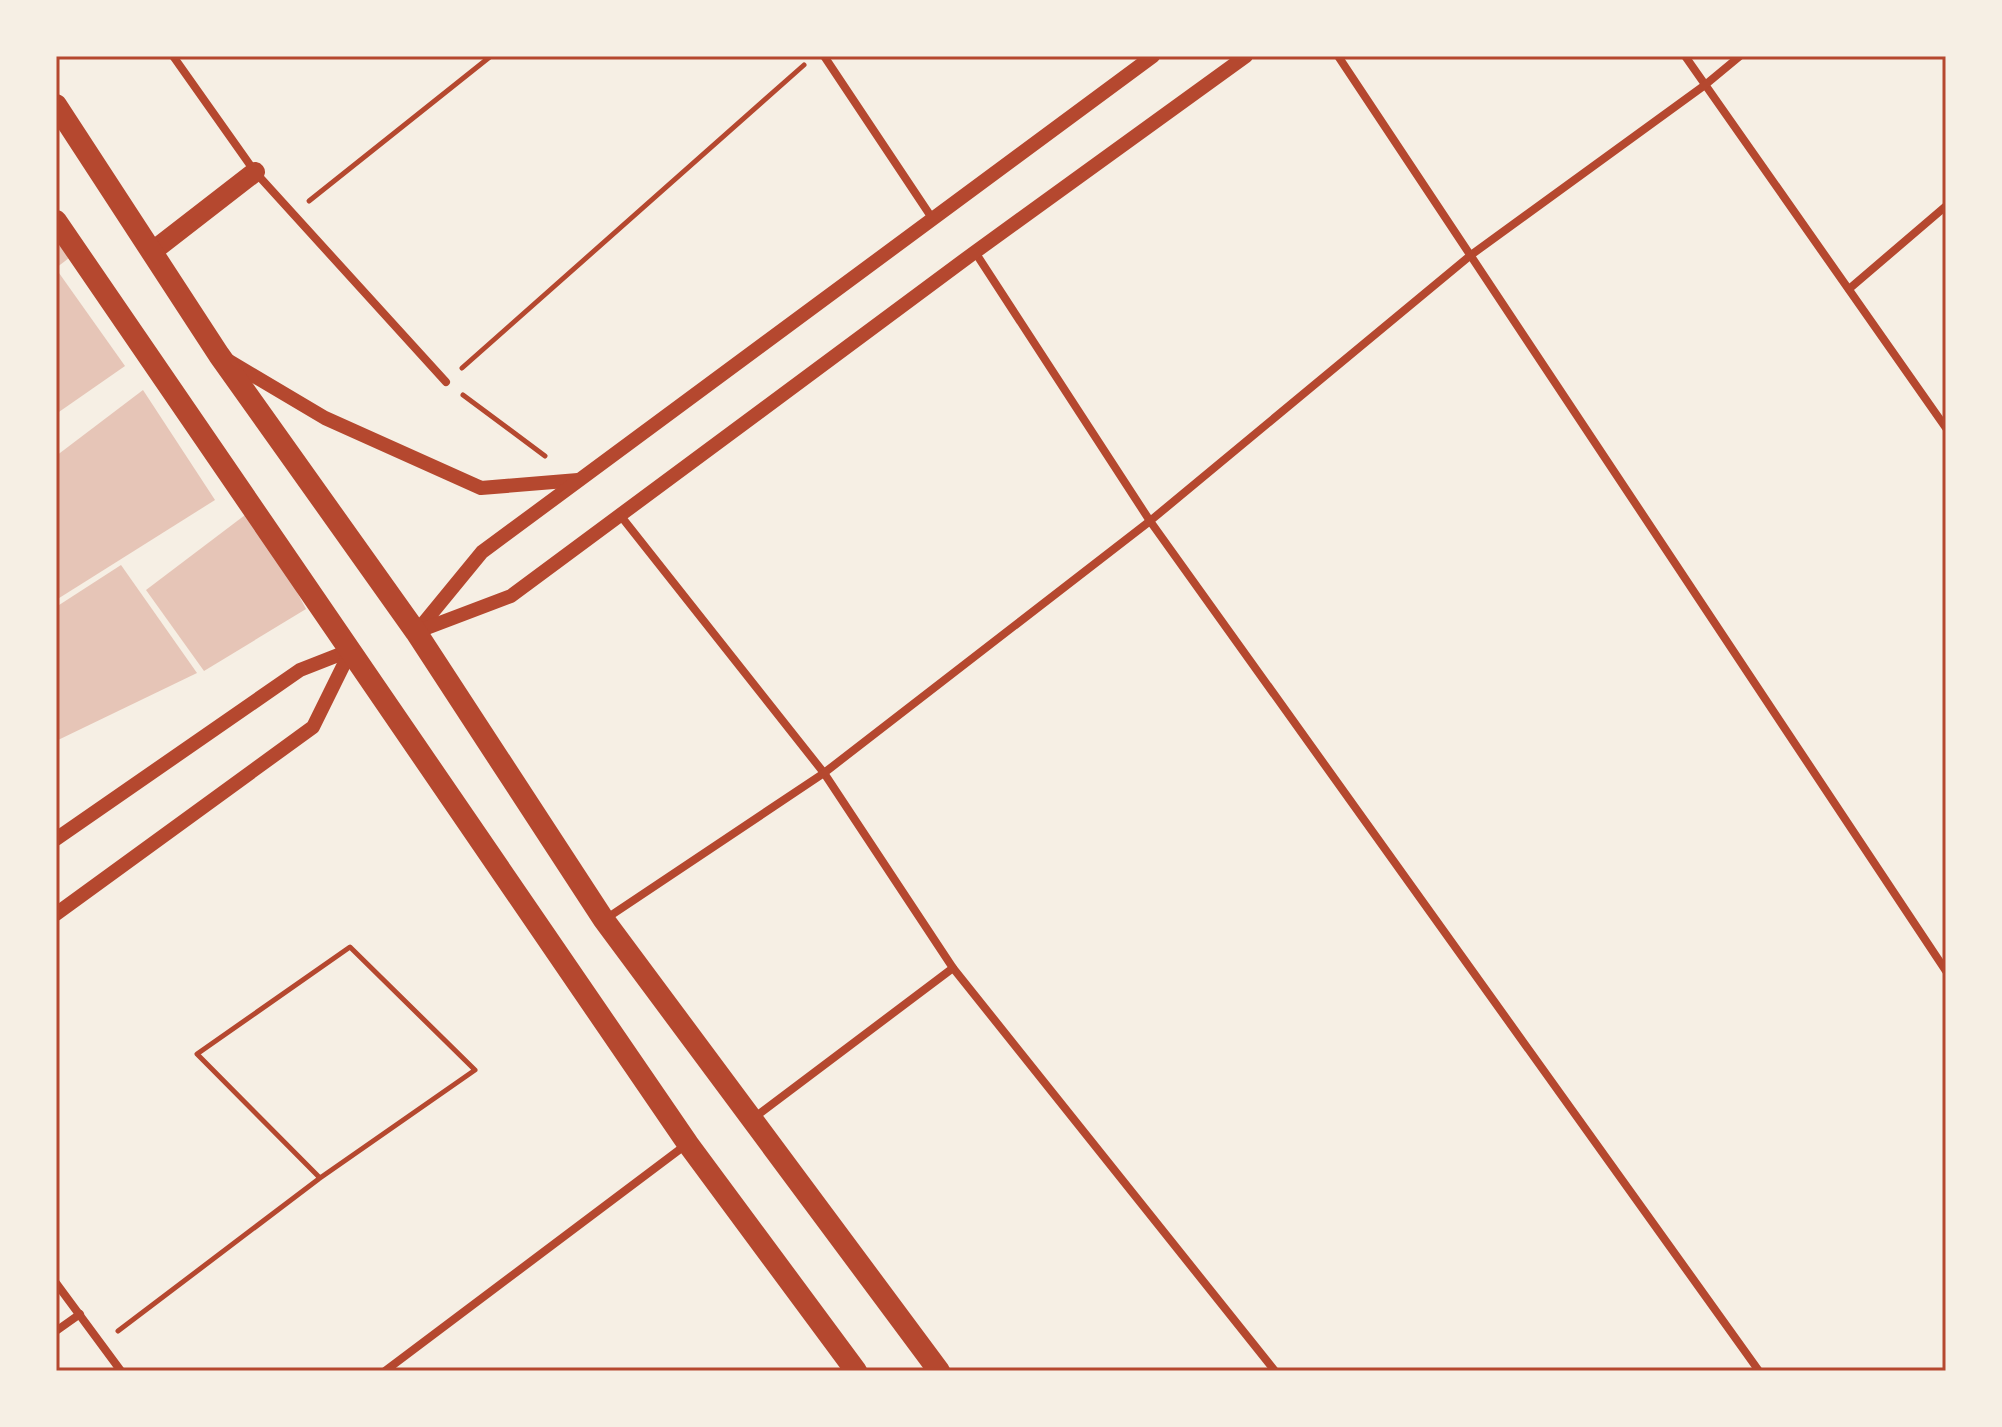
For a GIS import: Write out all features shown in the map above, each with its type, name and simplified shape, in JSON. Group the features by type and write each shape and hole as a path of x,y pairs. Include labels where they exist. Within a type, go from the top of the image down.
{"highway":[{"path":"56,105 219,355 416,632 604,920 939,1371"},
{"path":"56,221 688,1144 856,1371"}],"main road":[{"path":"153,251 255,172"}],"street":[{"path":"173,56 255,172 446,382"},
{"path":"824,56 932,218"},
{"path":"416,632 482,552 1153,56"},
{"path":"416,632 511,596 975,252 1246,56"},
{"path":"1338,56 1946,971"},
{"path":"1685,56 1946,428"},
{"path":"604,920 824,773 1150,521 1471,255 1705,85 1740,56"},
{"path":"1849,289 1946,206"},
{"path":"975,252 1150,521 1759,1371"},
{"path":"219,355 325,418 481,488 578,480"},
{"path":"620,515 824,773 953,968 1275,1371"},
{"path":"56,839 300,670 351,650"},
{"path":"56,914 313,727 351,650"},
{"path":"751,1120 953,968"},
{"path":"385,1371 688,1144"},
{"path":"56,1283 121,1371"},
{"path":"56,1331 80,1314"}],"path":[{"path":"293,214 491,56"},
{"path":"578,480 446,382 814,56"},
{"path":"101,1343 320,1178 475,1070 350,947 197,1054 320,1178"}],"building":[{"path":"56,238 69,258 56,268"},
{"path":"59,273 125,366 56,414 56,276"},
{"path":"143,390 215,500 56,600 56,456"},
{"path":"253,509 306,609 204,671 146,590"},
{"path":"121,565 197,673 56,741 56,607"}]}
